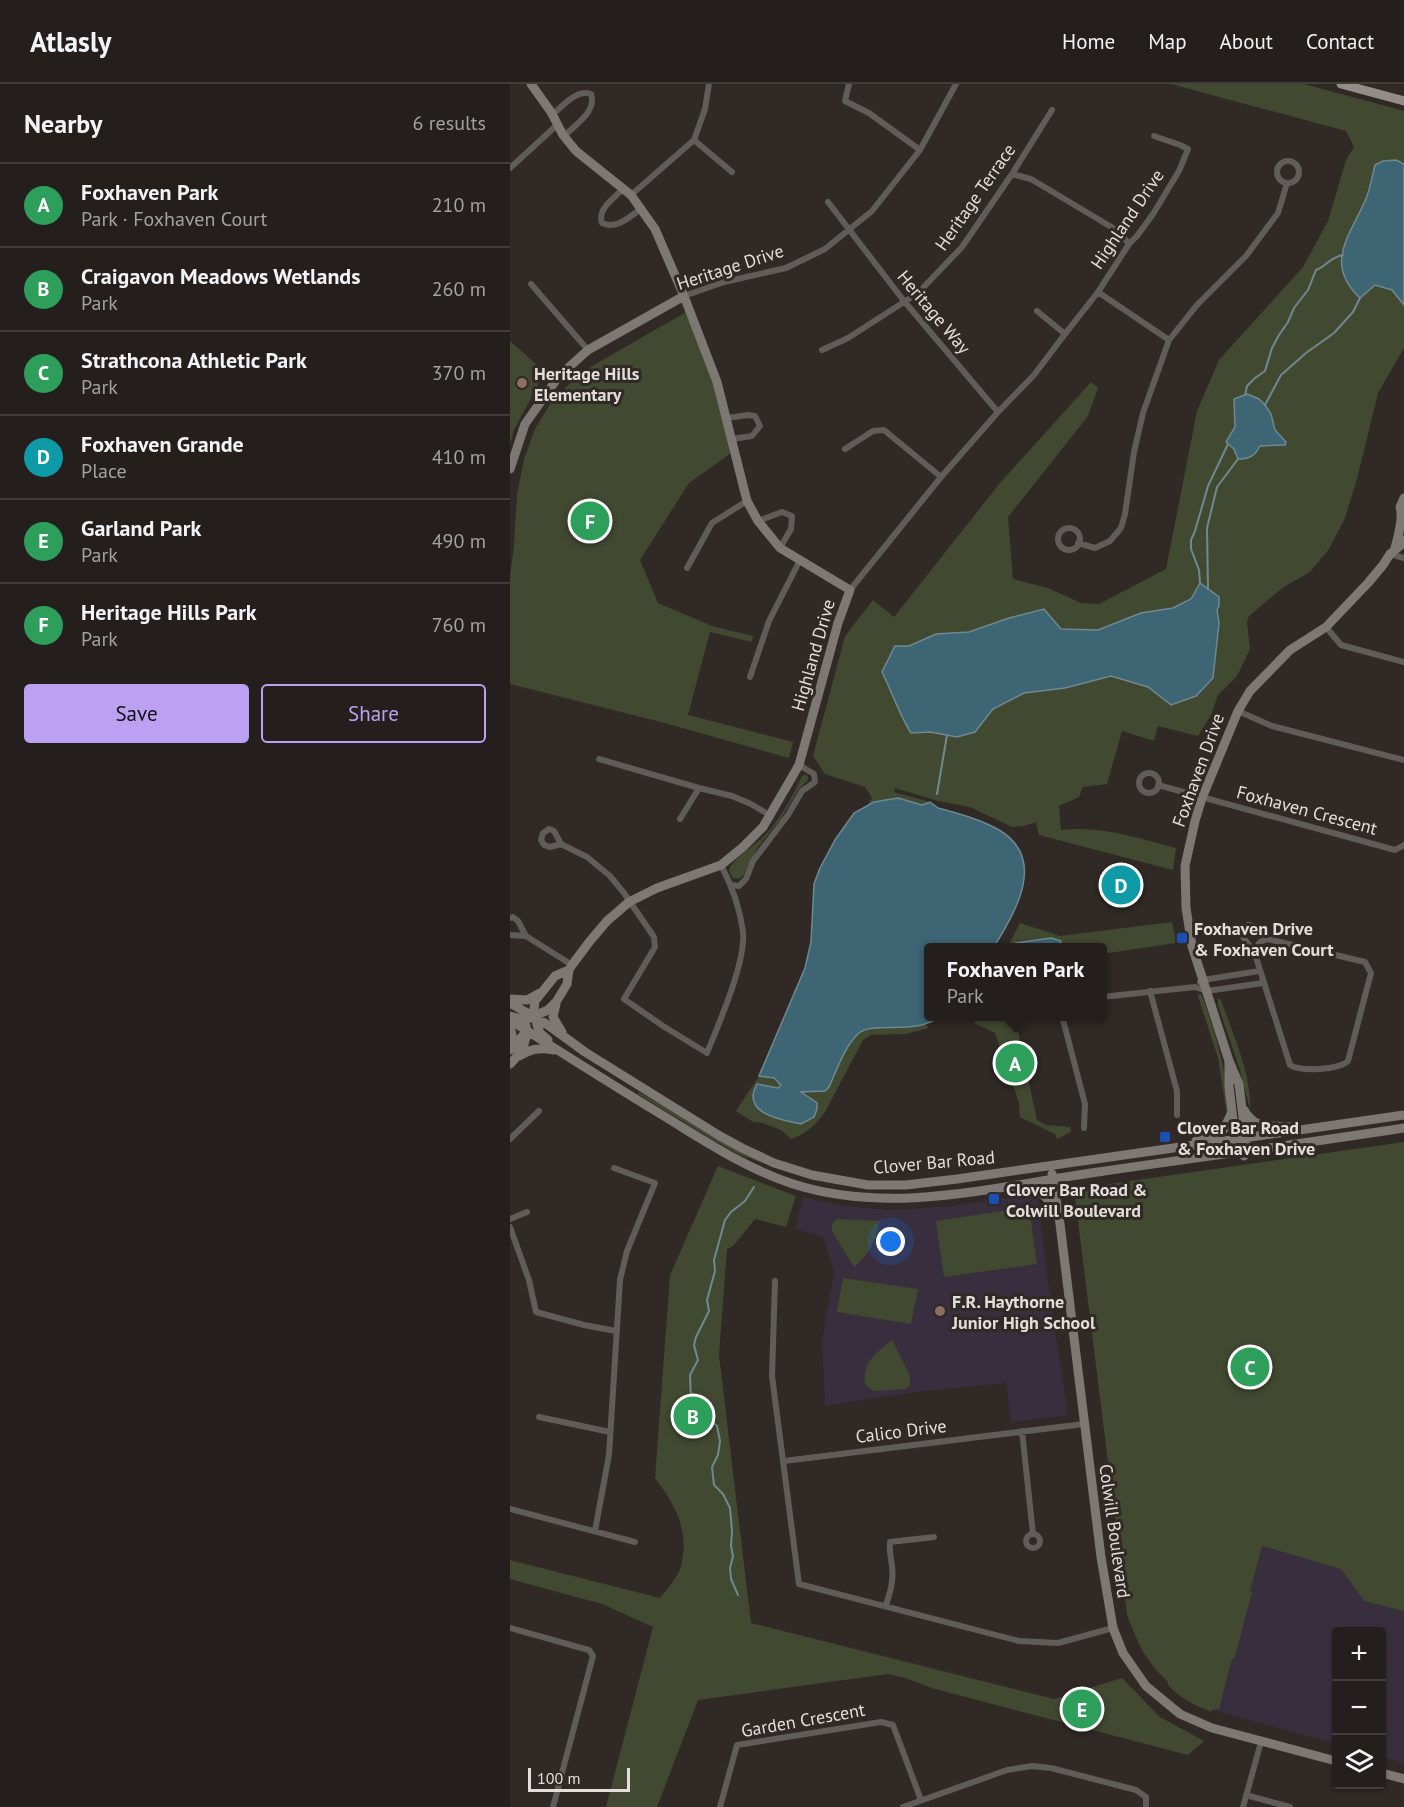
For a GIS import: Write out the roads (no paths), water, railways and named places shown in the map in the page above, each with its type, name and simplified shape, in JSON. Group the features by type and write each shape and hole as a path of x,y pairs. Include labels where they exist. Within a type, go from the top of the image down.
{"main road":[{"path":"1341,84 1404,101"}],"street":[{"path":"531,84 576,151 627,192 642,208 655,229 717,382 747,501 758,521 780,548 850,590"},
{"path":"642,208 618,224 609,226 602,223 600,217 601,211 694,140 705,109 709,84"},
{"path":"849,84 845,101 869,113 920,150"},
{"name":"Heritage Drive","path":"510,469 525,424 559,376 588,350 684,296 724,282 786,268 825,249 872,211 920,150 956,84"},
{"path":"510,168 578,94 591,94 592,107 564,136"},
{"name":"Heritage Terrace","path":"822,350 848,338 918,293 962,247 1052,110"},
{"name":"Highland Drive","path":"556,1002 567,984 571,968 607,921 629,902 657,888 721,865 743,847 771,816 799,765 838,623 850,590 941,477 1034,375 1098,292 1129,244 1153,214 1187,155 1188,149 1180,144 1154,136"},
{"path":"694,140 732,172"},
{"path":"1012,174 1040,184 1118,231 1129,244"},
{"path":"1078,543 1095,548 1110,541 1121,528 1143,413 1169,340 1197,305 1246,256 1278,213 1287,183"},
{"path":"828,202 849,230"},
{"name":"Heritage Way","path":"849,230 904,301 998,412"},
{"path":"531,284 588,350"},
{"path":"1098,292 1169,340"},
{"path":"1037,311 1065,334"},
{"path":"727,418 755,416 760,426 752,435 732,439"},
{"path":"845,448 873,431 884,430 941,477"},
{"name":"Foxhaven Drive","path":"1392,552 1401,526 1404,511 1400,507 1404,498"},
{"path":"687,568 711,523 747,501"},
{"path":"758,521 782,512 792,516 791,529 780,548"},
{"name":"Foxhaven Drive","path":"1242,1152 1235,1139 1239,1084 1229,1061 1192,946 1184,892 1188,849 1202,798 1238,711 1250,691 1290,650 1326,627 1376,574 1404,540"},
{"path":"1392,552 1404,558"},
{"path":"750,677 769,621 800,560"},
{"path":"1326,627 1341,645 1404,662"},
{"path":"1238,711 1272,726 1404,760"},
{"path":"599,759 732,796 771,816"},
{"path":"731,885 739,886 746,879 753,861 788,815 802,791 815,782 814,774 799,765"},
{"name":"Foxhaven Crescent","path":"1158,785 1395,850 1404,845"},
{"path":"680,819 699,788"},
{"path":"561,844 587,857 610,876 654,937 655,947 624,999 707,1053 740,960 743,934 739,910 731,885 721,865"},
{"path":"510,918 513,917 518,921 526,936 571,968"},
{"path":"1248,925 1254,926 1267,939 1365,962 1371,973 1348,1061 1343,1065 1315,1068 1297,1069 1290,1065 1254,951 1242,936 1248,925"},
{"path":"510,934 526,936"},
{"path":"1254,951 1260,942 1267,939"},
{"name":"Highland Drive","path":"530,1018 535,1001 555,976 571,968"},
{"path":"1195,987 1203,980 1259,971"},
{"path":"1107,996 1195,987 1207,991 1263,983"},
{"path":"1150,991 1177,1091 1177,1115"},
{"path":"510,1003 527,1000 542,992"},
{"path":"510,1018 530,1018 548,1010 556,1002"},
{"path":"556,1002 553,1017 568,1041"},
{"path":"510,1003 522,1016 530,1018 545,1037 562,1052"},
{"name":"Clover Bar Road","path":"510,1018 527,1031 739,1162 793,1184 834,1194 872,1198 916,1198 978,1191 1404,1128"},
{"path":"512,1057 525,1044 530,1018"},
{"name":"Clover Bar Road","path":"530,1018 548,1025 568,1041 742,1148 774,1163 812,1175 868,1185 906,1185 1404,1115"},
{"path":"1063,1021 1084,1104 1084,1128"},
{"path":"510,1026 512,1035 510,1042"},
{"path":"527,1031 543,1028 568,1041"},
{"path":"512,1057 534,1049 545,1048 562,1052"},
{"path":"1185,1146 1224,1129 1237,1108 1256,1124 1305,1129"},
{"name":"Foxhaven Drive","path":"1237,1108 1246,1138 1242,1152"},
{"path":"510,1139 539,1111"},
{"name":"Colwill Boulevard","path":"1051,1166 1101,1557 1113,1628 1123,1653 1146,1686 1180,1714 1212,1728 1332,1760"},
{"path":"595,1531 609,1455 620,1280 627,1251 655,1183 615,1168"},
{"path":"978,1191 1034,1189 1042,1192 1050,1202 1060,1224"},
{"path":"510,1219 527,1212"},
{"path":"510,1227 529,1280 536,1312 584,1325 616,1330"},
{"path":"775,1281 772,1376 799,1584 1019,1641 1058,1642 1113,1628"},
{"path":"539,1417 610,1432"},
{"name":"Calico Drive","path":"784,1461 1084,1424"},
{"path":"1022,1431 1033,1534"},
{"path":"510,1509 635,1542"},
{"path":"886,1605 892,1585 890,1542 934,1537"},
{"path":"510,1628 585,1648 593,1656 553,1807"},
{"name":"Garden Crescent","path":"720,1807 737,1745 881,1722 892,1725 921,1800"},
{"path":"1243,1807 1261,1742"},
{"path":"903,1807 1007,1770 1032,1766 1051,1768 1136,1790 1146,1797 1146,1807"},
{"path":"1386,1774 1404,1779"},
{"path":"1246,1795 1290,1807"}],"water":[{"path":"1396,160 1404,164 1404,305 1392,290 1375,285 1360,298 1349,286 1343,274 1342,262 1343,250 1367,197 1375,165 1383,161"},
{"path":"1247,394 1259,399 1265,405 1271,414 1275,430 1286,442 1285,445 1260,446 1251,456 1238,459 1234,449 1226,442 1235,427 1234,399"},
{"path":"1200,583 1219,597 1217,610 1219,623 1213,678 1196,696 1171,705 1148,687 1111,676 1065,688 1024,693 993,709 975,732 957,737 930,732 911,733 882,672 895,646 909,646 936,634 969,632 1044,609 1061,629 1098,630 1141,613 1173,608 1191,599"},
{"path":"898,798 922,805 930,802 938,808 977,820 999,830 1014,842 1022,856 1023,886 1018,902 996,943 924,943 924,1021 932,1021 918,1026 874,1028 858,1034 845,1052 829,1087 825,1091 801,1092 817,1103 814,1117 801,1124 775,1117 759,1109 754,1102 753,1094 757,1084 778,1088 781,1085 774,1078 759,1076 805,968 811,942 814,884 835,840 854,813 874,802"},
{"path":"1051,938 1061,941 1060,943 1016,943"}],"waterway":[{"path":"1245,395 1247,386 1265,371 1272,348 1294,308 1308,290 1316,270 1343,255"},
{"path":"1265,405 1281,375 1334,333 1353,312 1360,298"},
{"path":"1200,583 1199,570 1191,549 1191,540 1208,486 1228,444"},
{"path":"1208,589 1207,528 1217,487 1238,459"},
{"path":"937,794 947,735"},
{"path":"738,1595 731,1579 730,1568 733,1556 730,1508 723,1494 714,1485 712,1467 718,1455 720,1441 717,1426 691,1400 690,1375 698,1360 694,1345 709,1311 707,1300 715,1271 714,1260 725,1220 745,1201 754,1187"}],"place":[{"name":"Heritage Hills Elementary","path":"522,383"},
{"name":"Heritage Hills Park","path":"590,521"},
{"name":"Foxhaven Grande","path":"1121,885"},
{"name":"Foxhaven Drive & Foxhaven Court","path":"1182,938"},
{"name":"Foxhaven Park","path":"1015,1063"},
{"name":"Clover Bar Road & Foxhaven Drive","path":"1165,1137"},
{"name":"Clover Bar Road & Colwill Boulevard","path":"994,1199"},
{"name":"F.R. Haythorne Junior High School","path":"940,1311"},
{"name":"Strathcona Athletic Park","path":"1250,1367"},
{"name":"Craigavon Meadows Wetlands","path":"693,1416"},
{"name":"Garland Park","path":"1082,1709"}]}
